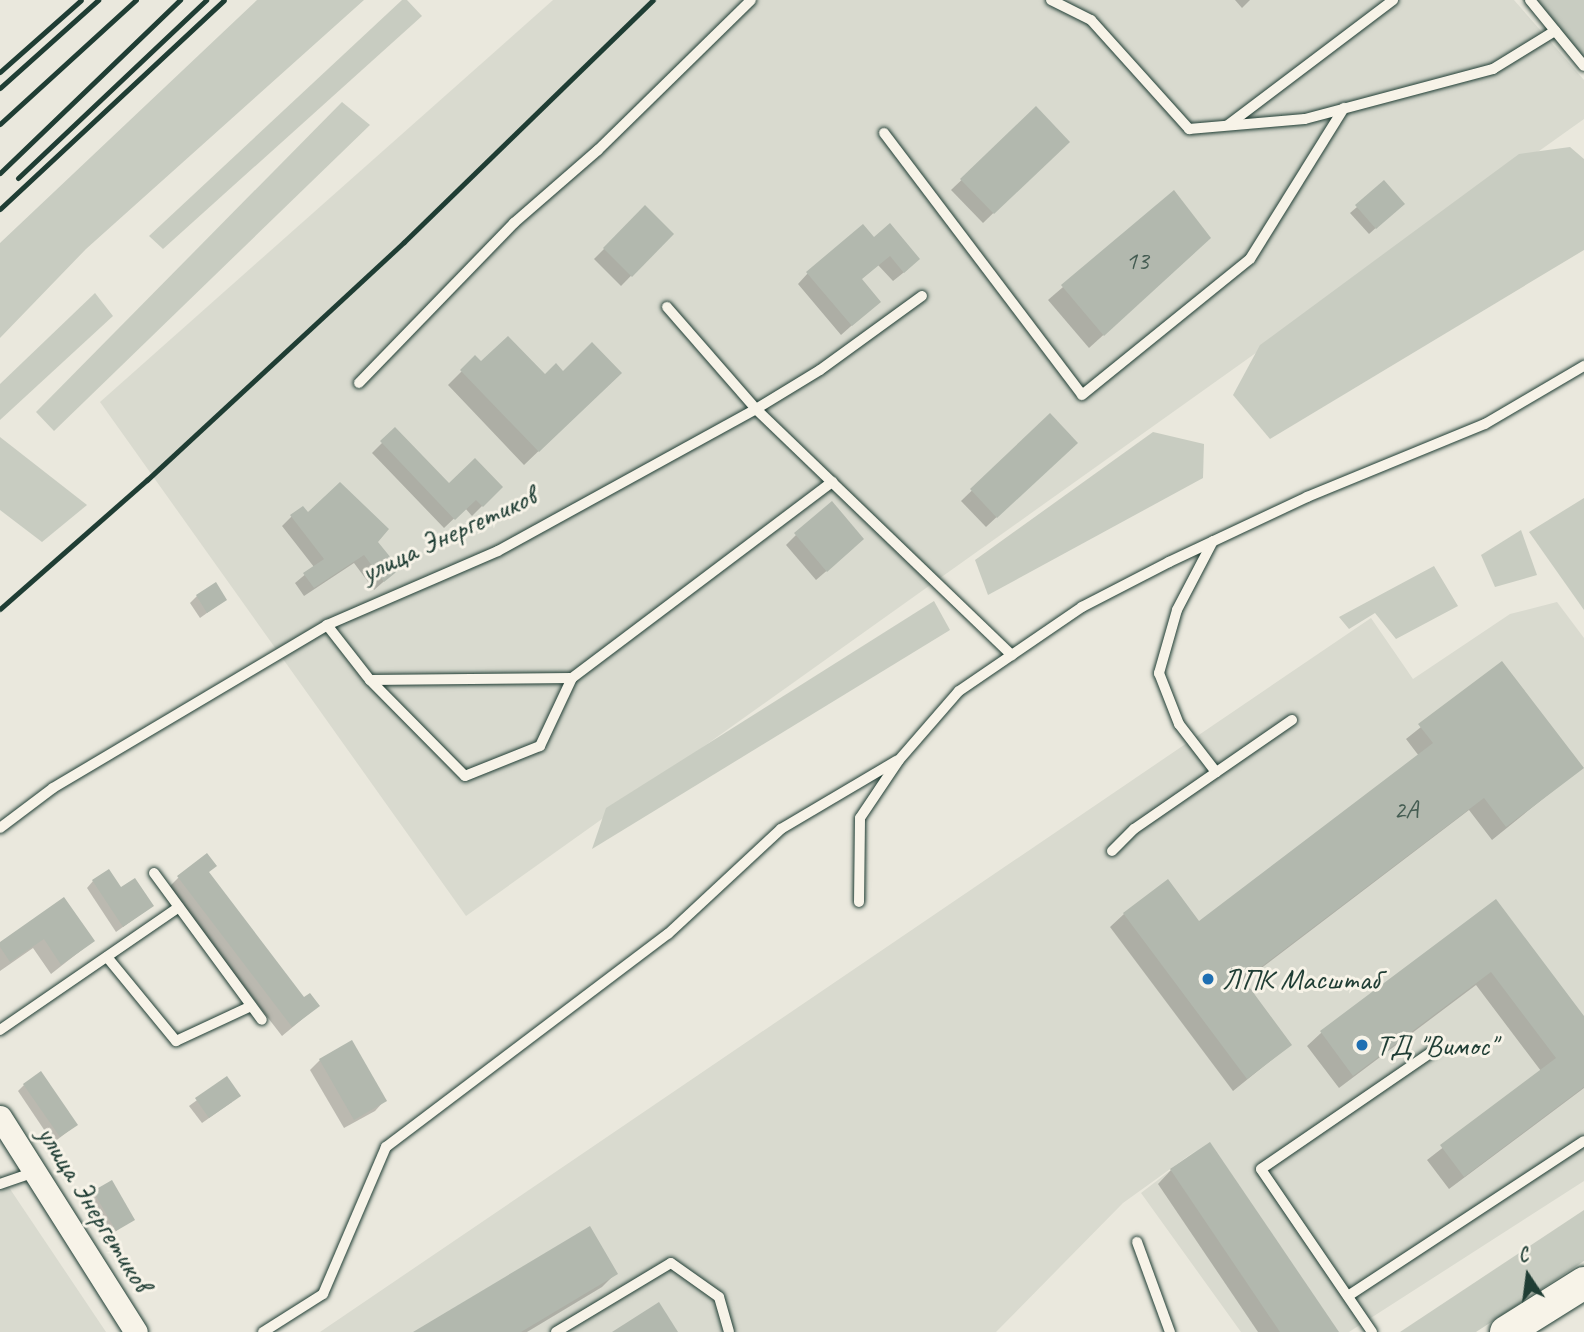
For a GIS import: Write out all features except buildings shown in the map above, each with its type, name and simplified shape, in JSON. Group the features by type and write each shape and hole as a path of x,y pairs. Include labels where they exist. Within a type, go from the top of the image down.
{"street":[{"name":"улица Энергетиков","path":"0,1117 136,1332"},
{"path":"1506,1332 1584,1283"}],"lane":[{"path":"359,383 514,223 598,150 751,0"},
{"path":"1051,0 1091,20 1189,129 1305,119 1493,69 1555,31"},
{"path":"1227,126 1393,0"},
{"path":"1530,0 1584,66"},
{"path":"884,134 1082,395 1250,259 1344,108"},
{"name":"улица Энергетиков","path":"0,828 53,788 327,625 498,551 756,409 820,370 922,296"},
{"path":"667,307 756,409 1012,655"},
{"path":"859,902 860,818 898,760 959,691 1082,607 1213,541 1307,498 1485,424 1584,366"},
{"path":"327,625 370,680 465,776 540,746 572,678 832,482"},
{"path":"1213,541 1177,610 1159,673 1179,724 1216,772"},
{"path":"370,680 572,678"},
{"path":"1112,851 1133,829 1292,720"},
{"path":"263,1332 323,1294 386,1147 668,934 781,828 898,760"},
{"path":"154,873 262,1020"},
{"path":"0,1030 179,907"},
{"path":"107,957 176,1041 251,1006"},
{"path":"1372,1332 1261,1169 1436,1049"},
{"path":"1348,1296 1584,1141"},
{"path":"0,1184 34,1172"},
{"path":"1137,1242 1170,1332"},
{"path":"556,1332 671,1263 719,1297 729,1332"}],"shaded area":[{"path":"257,0 364,0 86,249 0,338 0,243"},
{"path":"402,0 407,0 422,16 163,249 149,236"},
{"path":"553,0 1514,0 1584,80 1584,119 466,916 100,402"},
{"path":"1522,0 1584,0 1584,68 1581,66"},
{"path":"342,102 370,125 54,431 36,412"},
{"path":"1570,147 1584,159 1584,250 1270,439 1233,395 1260,345 1519,154"},
{"path":"95,293 113,316 0,420 0,384"},
{"path":"1153,432 1204,444 1203,478 988,595 975,560"},
{"path":"0,437 87,505 42,542 0,510"},
{"path":"1584,498 1584,610 1529,532"},
{"path":"1521,530 1537,575 1495,587 1481,555"},
{"path":"1434,566 1458,606 1396,639 1375,613 1349,629 1339,617"},
{"path":"934,601 950,630 592,849 606,808"},
{"path":"1557,602 1584,638 1584,1181 1349,1332 1241,1332 1141,1193 1198,1149 1123,1203 996,1332 320,1332 1371,618 1413,679 1510,614"},
{"path":"0,1174 106,1332 0,1332"},
{"path":"1584,1210 1584,1261 1476,1332 1400,1332"}],"railway":[{"path":"0,72 81,0"},
{"path":"0,88 98,0"},
{"path":"0,124 136,0"},
{"path":"0,173 180,0"},
{"path":"18,178 206,0"},
{"path":"0,209 224,0"},
{"path":"0,609 147,480 404,242 653,0"}],"place":[{"name":"ЛПК Масштаб","path":"1208,979"},
{"name":"ТД \"Вимос\"","path":"1362,1045"}]}
